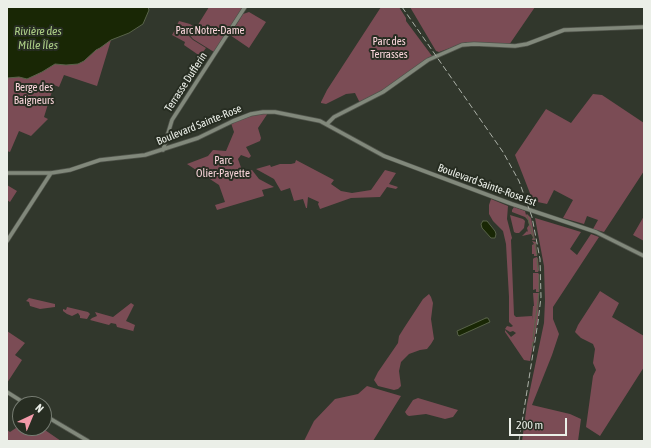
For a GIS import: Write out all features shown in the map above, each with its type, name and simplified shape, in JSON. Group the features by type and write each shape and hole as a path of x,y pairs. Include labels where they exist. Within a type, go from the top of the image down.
{"street":[{"name":"Terrasse Dufferin","path":"162,150 172,120 245,7"},
{"path":"327,124 334,117 382,93 437,55 461,45 474,44 515,46 527,44 566,30 644,26"},
{"name":"Boulevard Sainte-Rose","path":"7,173 51,173 70,170 102,159 141,156 201,137 235,120 260,112 274,112 311,118 327,124"},
{"name":"Boulevard Sainte-Rose Est","path":"327,124 384,156 517,206 596,232 644,256"},
{"path":"7,241 51,173"},
{"path":"52,420 88,441"}],"green space":[{"name":"Parc Notre-Dame","path":"209,7 243,7 214,52 193,39 188,33 176,27 179,21 190,24 196,28"},
{"name":"Parc des Terrasses","path":"381,7 399,7 406,18 406,21 432,56 379,93 360,103 355,93 346,94 326,104 321,103 327,90"},
{"path":"410,7 535,7 509,45 467,42 439,52 436,51"},
{"name":"Parc Notre-Dame","path":"249,12 266,22 249,48 230,35 243,14"},
{"path":"176,28 206,48 200,56 184,45 185,42 172,35"},
{"name":"Berge des Baigneurs","path":"111,40 97,86 64,75 59,87 54,85 44,117 48,119 31,136 19,131 10,152 7,151 7,72"},
{"path":"593,94 602,95 644,123 644,171 604,232 593,229 598,220 587,216 584,224 563,218 573,200 554,190 547,204 533,201 515,155 546,109 571,123"},
{"name":"Parc Olier-Payette","path":"268,113 258,128 261,138 260,141 246,147 251,156 249,158 241,155 238,159 243,173 252,170 259,179 274,187 262,190 264,196 217,210 215,205 225,202 219,185 187,164 208,156 213,150 226,151 234,132 231,123 254,115"},
{"name":"Parc Olier-Payette","path":"296,160 334,180 331,184 341,191 352,193 371,190 385,170 396,173 389,184 398,187 396,189 387,187 380,197 351,198 320,209 318,204 319,202 308,197 306,208 303,199 294,201 290,188 281,191 274,179 256,169 270,165 271,167 280,164 291,164 295,163"},
{"path":"7,185 17,191 10,202 7,200"},
{"path":"491,199 508,206 507,219 512,238 514,315 516,317 532,316 532,320 534,306 533,293 539,293 538,319 530,361 524,360 505,332 505,330 511,337 516,333 505,329 507,326 513,326 509,322 506,244 503,231 493,221 489,214"},
{"path":"514,207 525,211 526,215 527,214 531,218 535,240 532,240 533,237 531,234 522,236 527,231 528,232 528,220 525,217 512,212"},
{"path":"510,215 525,221 524,228 519,233 514,232"},
{"path":"644,216 644,241 633,235"},
{"path":"535,218 581,232 570,249 577,255 591,234 599,237 553,307 553,319 559,334 532,405 570,414 581,419 578,441 522,441 527,404 544,323 544,266"},
{"path":"532,241 536,242 537,256 532,254 532,245 534,244"},
{"path":"537,257 538,259 538,272 533,270 534,258"},
{"path":"533,273 539,274 539,292 536,292 536,289 533,290"},
{"path":"600,291 619,303 612,317 644,336 644,367 600,436 586,427 593,376 596,370 593,363 595,349 593,344 581,338 575,332"},
{"path":"429,294 433,303 431,319 434,339 427,349 409,354 401,362 399,371 401,386 398,389 394,390 378,386 374,380 378,372 398,343 399,336 404,328 423,299"},
{"path":"29,298 55,304 55,307 40,309 30,306 29,302 26,301"},
{"path":"131,303 134,305 126,321 135,325 133,332 117,327 116,324 111,323 109,325 90,320 97,316 95,312 113,317"},
{"path":"67,307 88,312 90,314 87,319 80,318 78,313 72,316 63,311 63,309 66,310"},
{"path":"7,331 25,343 15,355 22,360 7,383"},
{"path":"367,386 401,396 373,441 304,441 314,421 335,399 358,394"},
{"path":"418,398 458,410 453,417 445,419 426,414 407,415 405,412 413,400"},
{"path":"7,430 10,432 12,431 12,436 52,435 61,441 7,441"}],"water":[{"name":"Rivière des Mille Îles","path":"7,7 148,7 149,10 143,24 129,33 111,40 96,50 84,61 78,64 55,64 27,79 19,77 7,78"},
{"path":"483,221 487,221 495,231 495,238 491,238 482,228 481,224"},
{"path":"488,318 490,322 459,336 458,335 457,331"}],"waterway":[{"path":"527,216 534,239"},
{"path":"535,244 537,255"},
{"path":"537,259 538,270"},
{"path":"539,275 539,291"},
{"path":"533,339 539,293"},
{"path":"532,347 533,342"}],"railway":[{"path":"402,7 503,152 519,181 532,217 540,259 541,297 519,441"}]}
